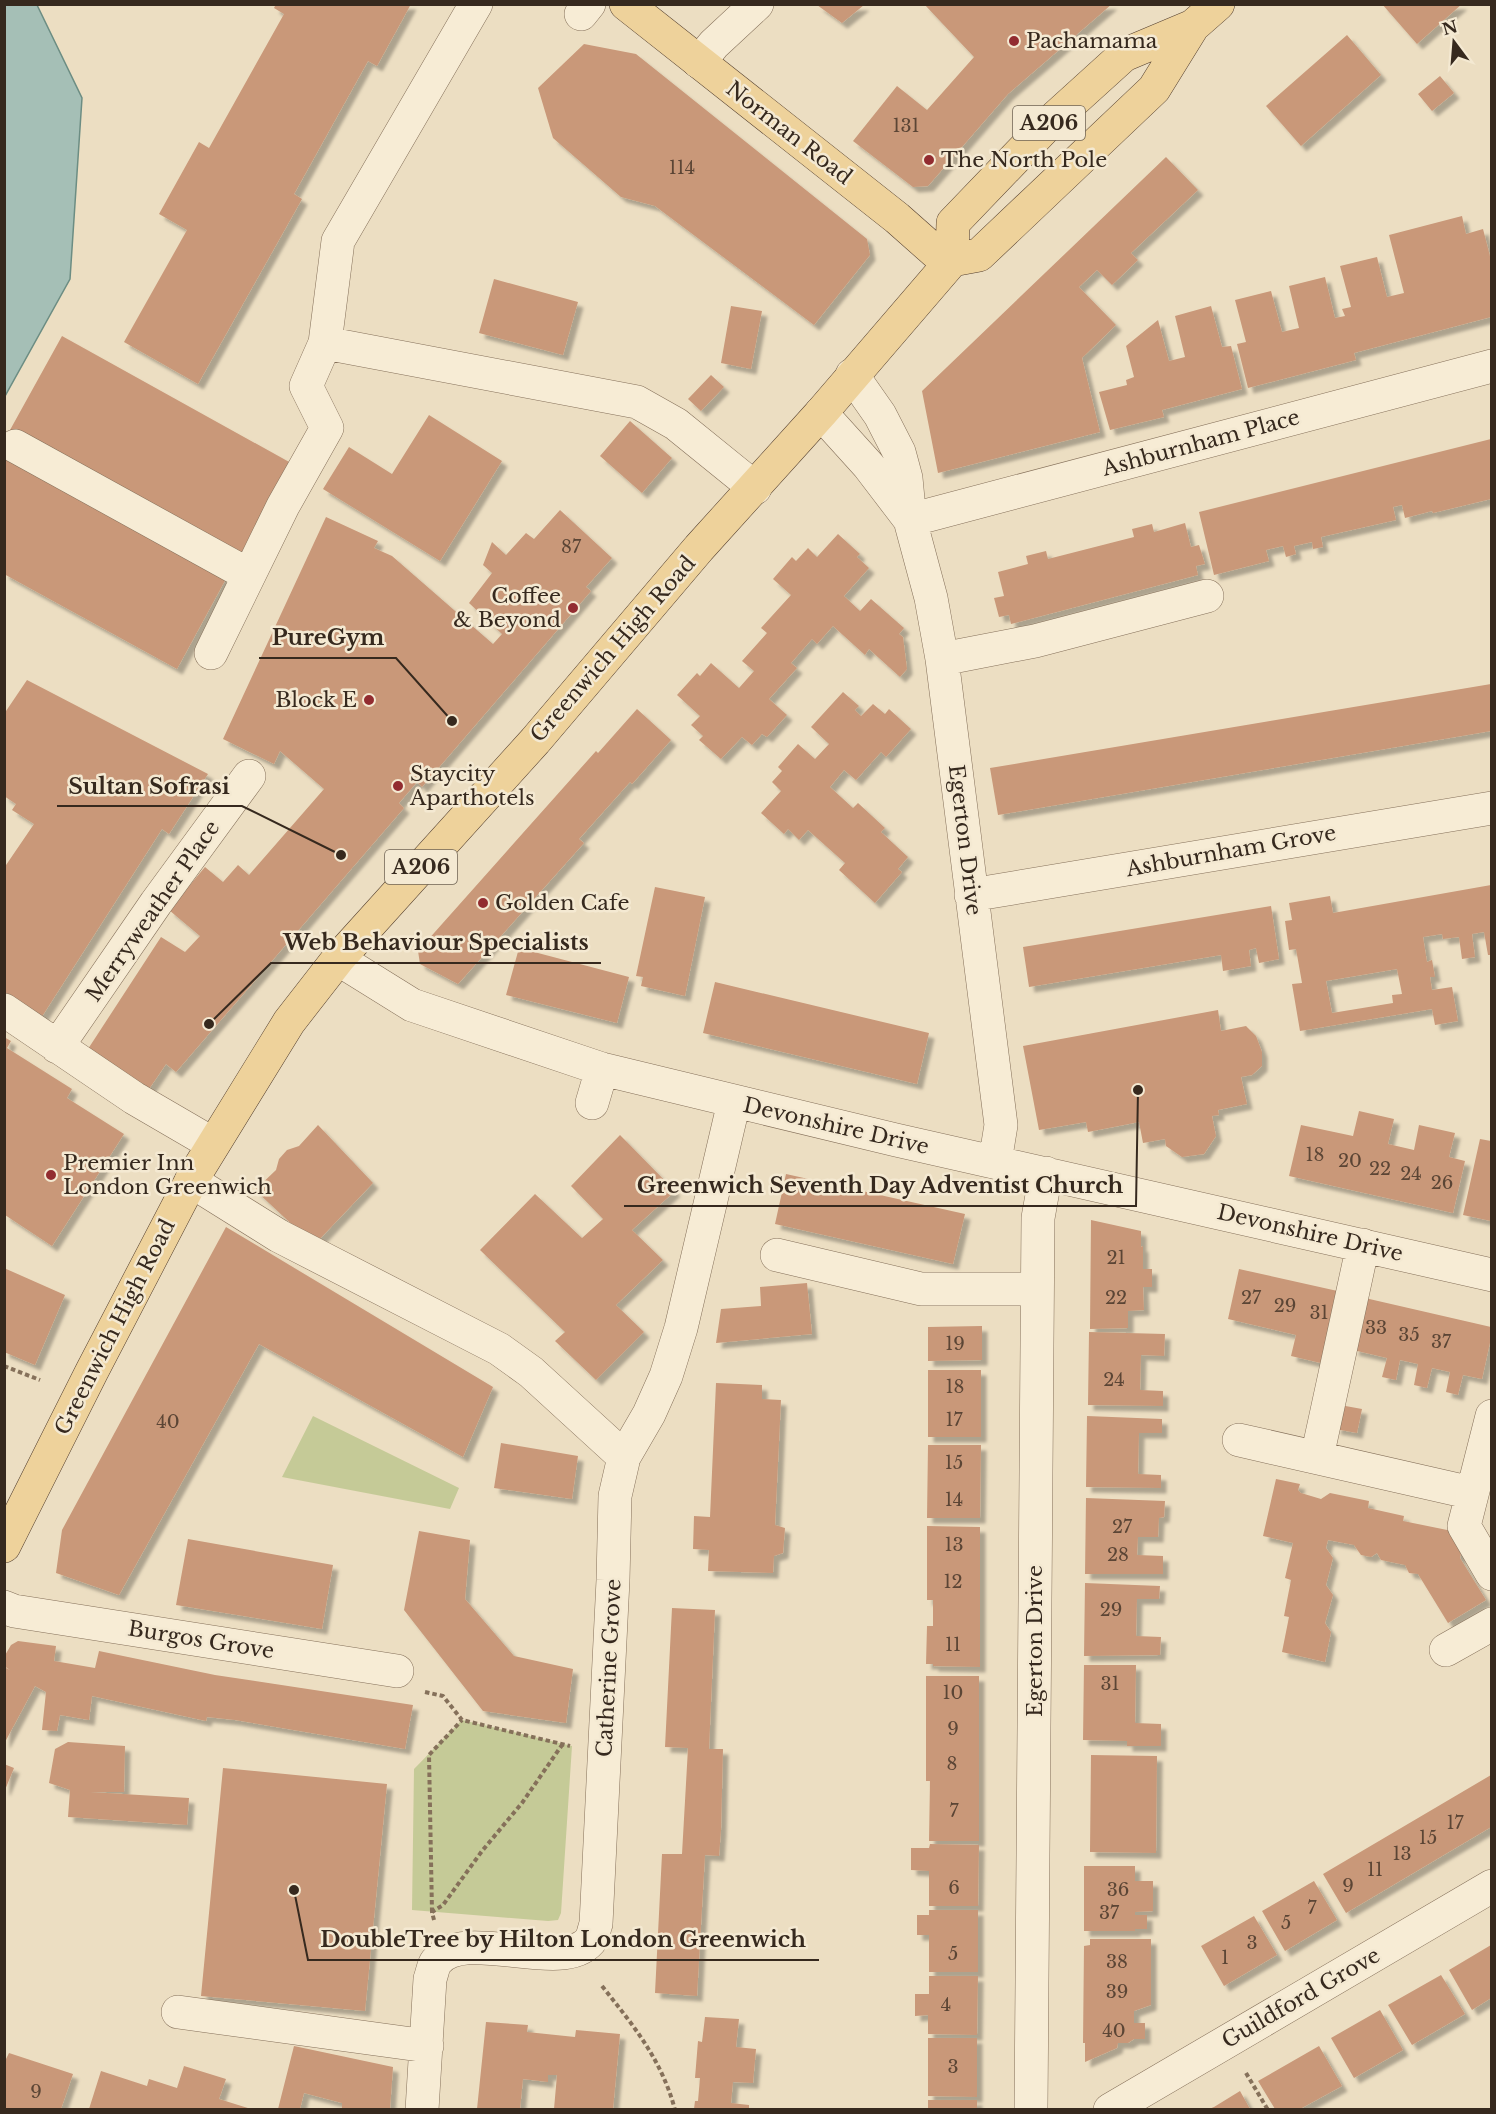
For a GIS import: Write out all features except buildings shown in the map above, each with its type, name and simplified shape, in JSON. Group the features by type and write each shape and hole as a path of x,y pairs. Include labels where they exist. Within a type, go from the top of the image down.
{"main road":[{"name":"Norman Road","path":"627,4 950,262"},
{"name":"A206","path":"1193,26 1124,55 1049,123 953,223 950,262 979,255 1154,89 1193,26 1218,4"},
{"name":"Greenwich High Road","path":"4,1546 191,1181 289,1022 338,959 535,741 699,548 821,413 950,262"}],"street":[{"path":"211,652 283,506 327,428 306,386 325,343 338,242 476,4"},
{"path":"699,62 714,44 757,4"},
{"path":"325,343 637,402 676,424 755,488"},
{"name":"Ashburnham Place","path":"910,520 1491,366"},
{"name":"Egerton Drive","path":"852,375 880,415 899,452 906,477 910,520 931,598 942,658 1001,1125 995,1162"},
{"name":"Egerton Drive","path":"821,413 868,465 910,520"},
{"path":"15,446 249,575"},
{"path":"942,658 1035,641 1207,596"},
{"name":"Merryweather Place","path":"57,1047 156,903 249,776"},
{"name":"Ashburnham Grove","path":"971,895 1491,808"},
{"name":"Devonshire Drive","path":"338,959 412,1005 602,1069 734,1102 1491,1275"},
{"path":"4,1010 134,1098 213,1144"},
{"path":"592,1103 602,1069"},
{"name":"Catherine Grove","path":"422,2109 430,1979 435,1963 448,1952 465,1948 555,1953 576,1951 591,1940 596,1924 615,1496 624,1457 649,1414 666,1376 678,1338 734,1102"},
{"name":"Egerton Drive","path":"1031,2109 1038,1218 1046,1173"},
{"path":"191,1181 279,1236 499,1349 531,1372 624,1457"},
{"path":"1317,1457 1363,1245"},
{"path":"777,1255 921,1289 1037,1289"},
{"path":"1491,1416 1464,1526 1491,1574"},
{"path":"1239,1440 1472,1493"},
{"name":"Burgos Grove","path":"4,1607 14,1611 397,1671"},
{"path":"1446,1650 1491,1624"},
{"name":"Guildford Grove","path":"1110,2109 1491,1886"},
{"path":"178,2012 427,2046"}],"path":[{"path":"4,1366 40,1380"},
{"path":"397,1671 413,1689 443,1696 462,1720 577,1747"},
{"path":"435,1923 432,1912 429,1755 462,1720"},
{"path":"432,1912 443,1905 482,1851 522,1803 562,1745"},
{"path":"602,1986 657,2061 675,2109"},
{"path":"1243,2067 1268,2109"}],"green space":[{"path":"313,1416 459,1488 450,1509 282,1477"},
{"path":"462,1720 572,1746 561,1913 558,1920 412,1910 414,1769"}],"water":[{"path":"5,4 37,5 82,98 70,279 5,396"}],"place":[{"name":"Pachamama","path":"1014,41"},
{"name":"The North Pole","path":"929,160"},
{"name":"Coffee & Beyond","path":"573,608"},
{"name":"Block E","path":"369,700"},
{"name":"PureGym","path":"452,721"},
{"name":"Staycity Aparthotels","path":"398,786"},
{"name":"Sultan Sofrasi","path":"341,855"},
{"name":"Golden Cafe","path":"483,903"},
{"name":"Web Behaviour Specialists","path":"209,1024"},
{"name":"Greenwich Seventh Day Adventist Church","path":"1138,1090"},
{"name":"Premier Inn London Greenwich","path":"51,1175"},
{"name":"DoubleTree by Hilton London Greenwich","path":"294,1890"}]}
